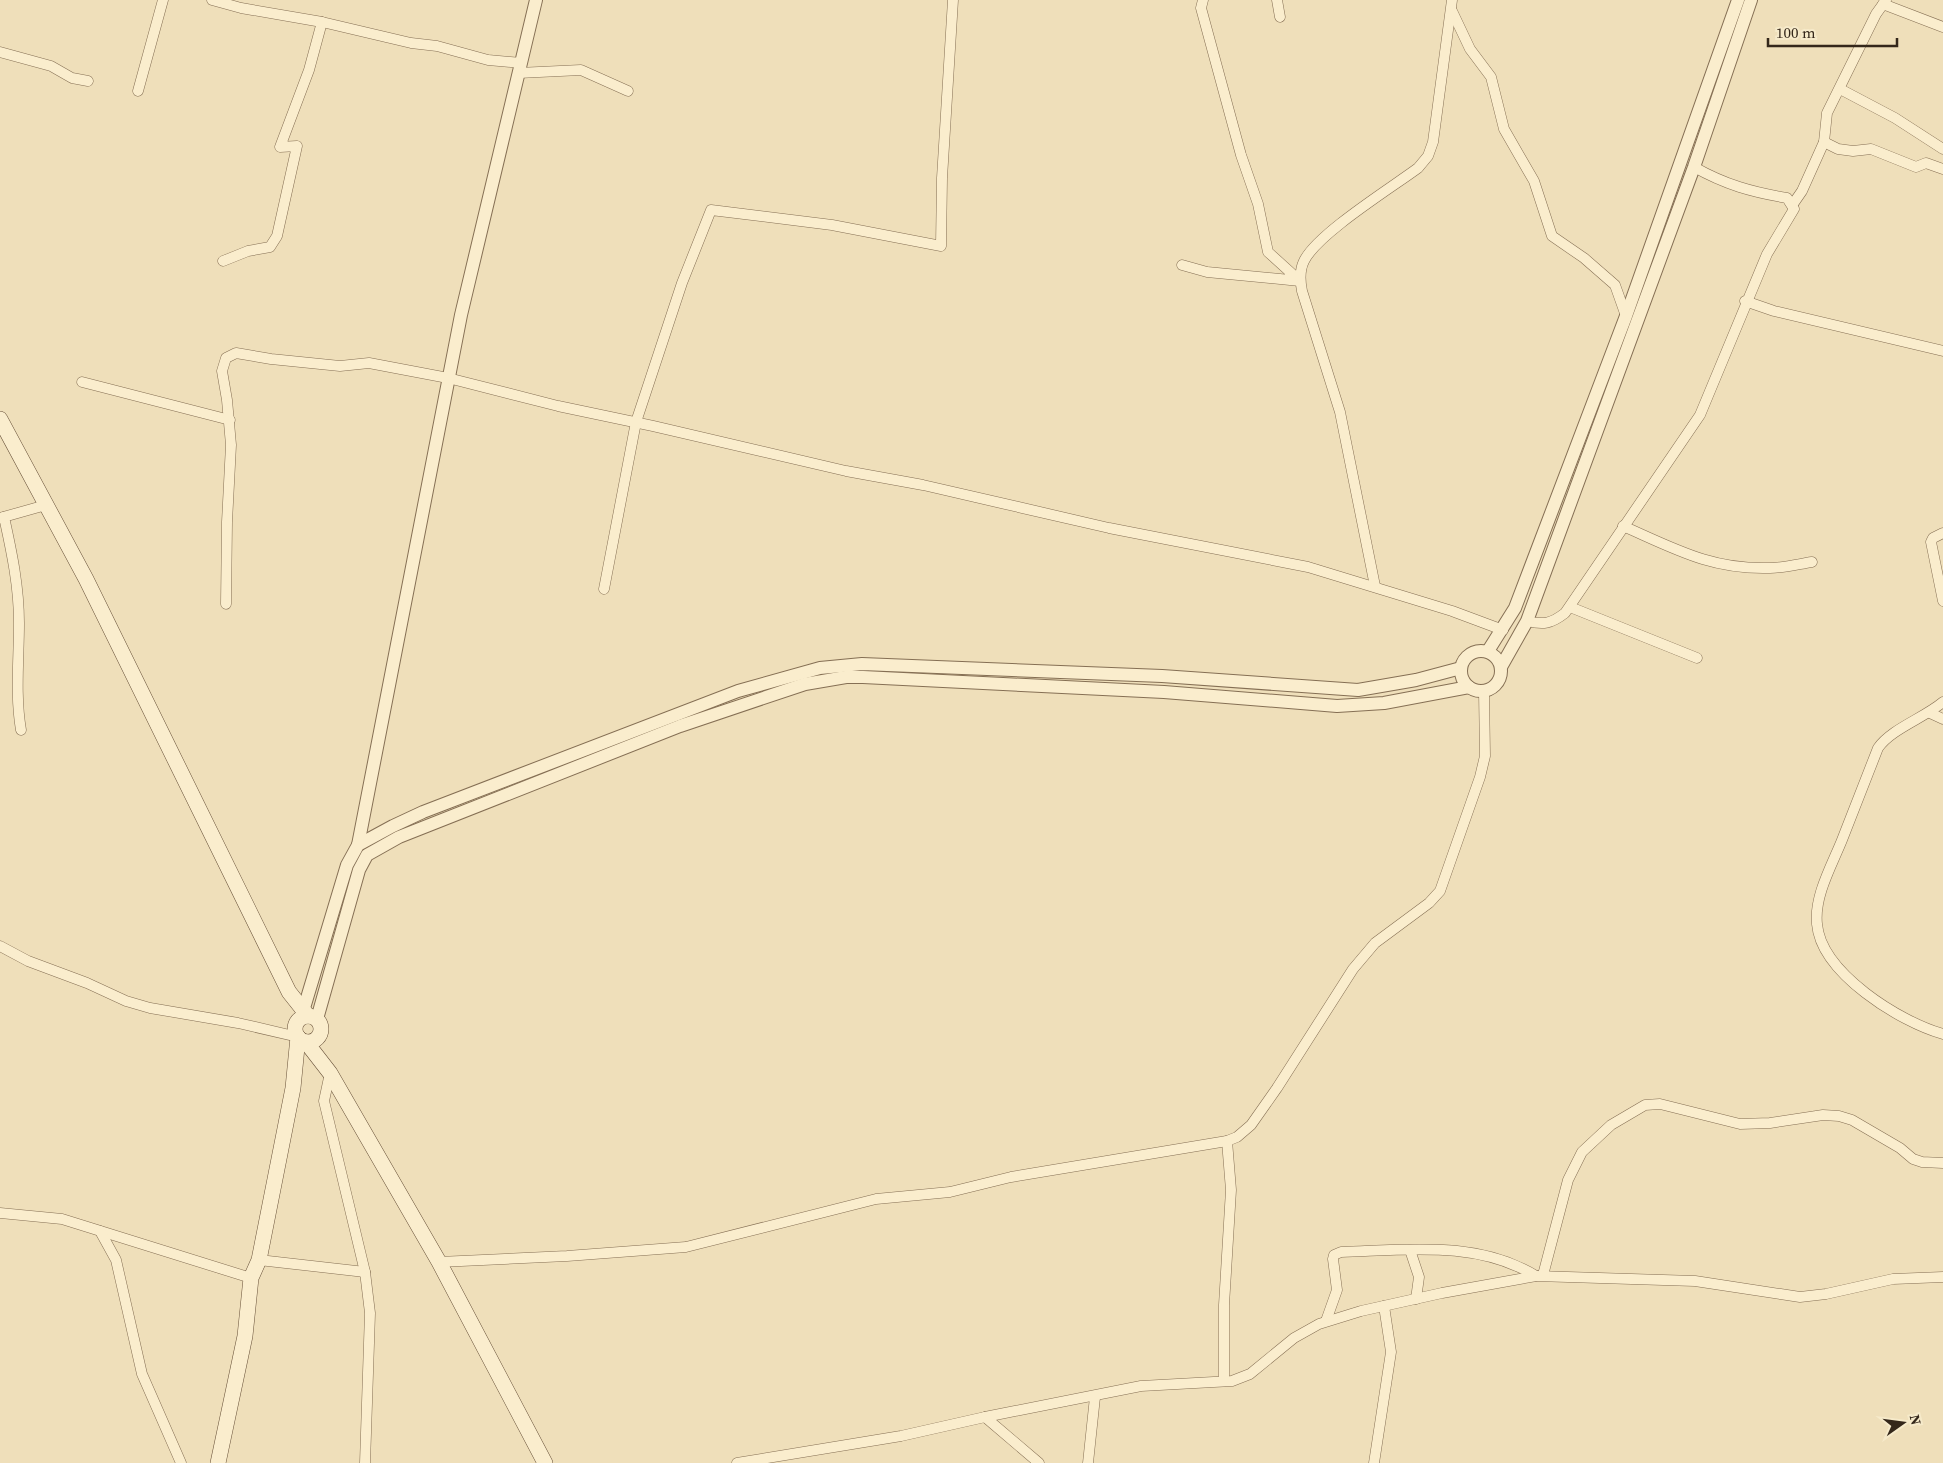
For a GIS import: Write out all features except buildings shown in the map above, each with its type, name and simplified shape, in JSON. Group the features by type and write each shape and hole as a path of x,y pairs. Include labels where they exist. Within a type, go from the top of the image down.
{"main road":[{"path":"0,419 90,588 330,1073 438,1262 545,1463"},
{"path":"308,1029 330,1073"},
{"path":"218,1463 245,1336 251,1278 259,1260 293,1088 308,1029"},
{"path":"293,1088 308,1029"}],"street":[{"path":"138,91 162,0"},
{"path":"212,0 241,8 322,22 411,43 437,46 520,68 581,70 628,91"},
{"path":"308,1029 347,865 358,845 461,315 536,0"},
{"path":"604,589 636,422 682,283 711,210 832,225 941,246 942,178 953,0"},
{"path":"1203,0 1201,8 1217,71 1241,155 1258,204 1268,252 1300,281"},
{"path":"1277,0 1280,17"},
{"path":"1488,651 1503,630 1515,608 1626,316 1738,0"},
{"path":"308,1029 359,870 367,854 399,837 482,803 680,726 805,684 846,677 863,677 1164,692 1337,706 1384,703 1469,687 1484,691 1497,682 1501,667 1527,621 1694,167 1751,0"},
{"path":"1793,204 1802,191 1824,142 1827,113 1884,2 1943,27"},
{"path":"1375,586 1340,412 1300,281 1304,260 1321,239 1418,168 1428,156 1433,142 1452,5"},
{"path":"1452,5 1470,49 1491,77 1504,129 1534,181 1552,236 1584,258 1615,285 1626,316"},
{"path":"223,261 248,251 270,247 277,236 297,146 280,147 306,78 322,22"},
{"path":"0,52 51,66 72,78 88,81"},
{"path":"1840,89 1895,118 1943,149"},
{"path":"1824,142 1838,148 1853,151 1871,149 1916,167 1926,163 1943,169"},
{"path":"1527,621 1541,624 1553,622 1570,607 1623,526 1700,415 1718,377 1746,301 1766,254 1794,209 1793,204 1787,198 1740,189 1720,182 1694,167"},
{"path":"1182,265 1207,272 1300,281"},
{"path":"1746,301 1774,311 1943,351"},
{"path":"226,604 226,522 231,445 230,420 222,371 226,358 236,353 271,359 340,366 369,363 448,378 558,406 636,422 846,472 923,485 1109,528 1308,567 1375,586 1470,617 1503,630"},
{"path":"82,382 230,420"},
{"path":"21,730 18,708 19,621 16,574 2,518 46,505"},
{"path":"1623,526 1696,559 1715,564 1749,568 1773,568 1812,562"},
{"path":"1943,533 1933,538 1931,542 1943,601"},
{"path":"1570,607 1697,658"},
{"path":"1469,687 1462,679 1461,668 1464,659 1472,652 1488,651 1497,658 1501,667"},
{"path":"358,845 423,812 675,714 738,691 820,668 862,664 1152,676 1358,690 1416,680 1461,668"},
{"path":"438,1262 567,1256 686,1247 876,1199 950,1192 1020,1175 1227,1141 1237,1137 1251,1125 1277,1088 1353,969 1375,943 1429,903 1440,891 1480,777 1485,756 1484,691"},
{"path":"1943,702 1930,713 1887,737 1878,748 1823,888 1817,923 1827,952 1855,985 1884,1007 1931,1031 1943,1034"},
{"path":"1930,713 1943,719"},
{"path":"0,946 28,961 134,1004 308,1029"},
{"path":"330,1073 324,1100 365,1272 370,1313 365,1463"},
{"path":"1539,1275 1568,1180 1582,1152 1611,1125 1645,1105 1660,1104 1740,1124 1770,1123 1823,1115 1839,1116 1852,1120 1900,1148 1914,1159 1927,1163 1943,1163"},
{"path":"1224,1381 1224,1305 1231,1190 1227,1141"},
{"path":"0,1213 62,1220 251,1278"},
{"path":"100,1231 116,1260 142,1374 181,1463"},
{"path":"1326,1321 1337,1290 1334,1255 1340,1252 1439,1248 1508,1262 1539,1275"},
{"path":"1410,1250 1419,1277 1416,1299"},
{"path":"259,1260 365,1272"},
{"path":"737,1463 901,1436 985,1417 1147,1386 1224,1381 1250,1374 1303,1332 1326,1321 1416,1299 1539,1275 1695,1281 1800,1297 1826,1294 1893,1279 1943,1278"},
{"path":"1374,1463 1391,1352 1384,1306"},
{"path":"1088,1463 1094,1397"},
{"path":"985,1417 1039,1463"}]}
